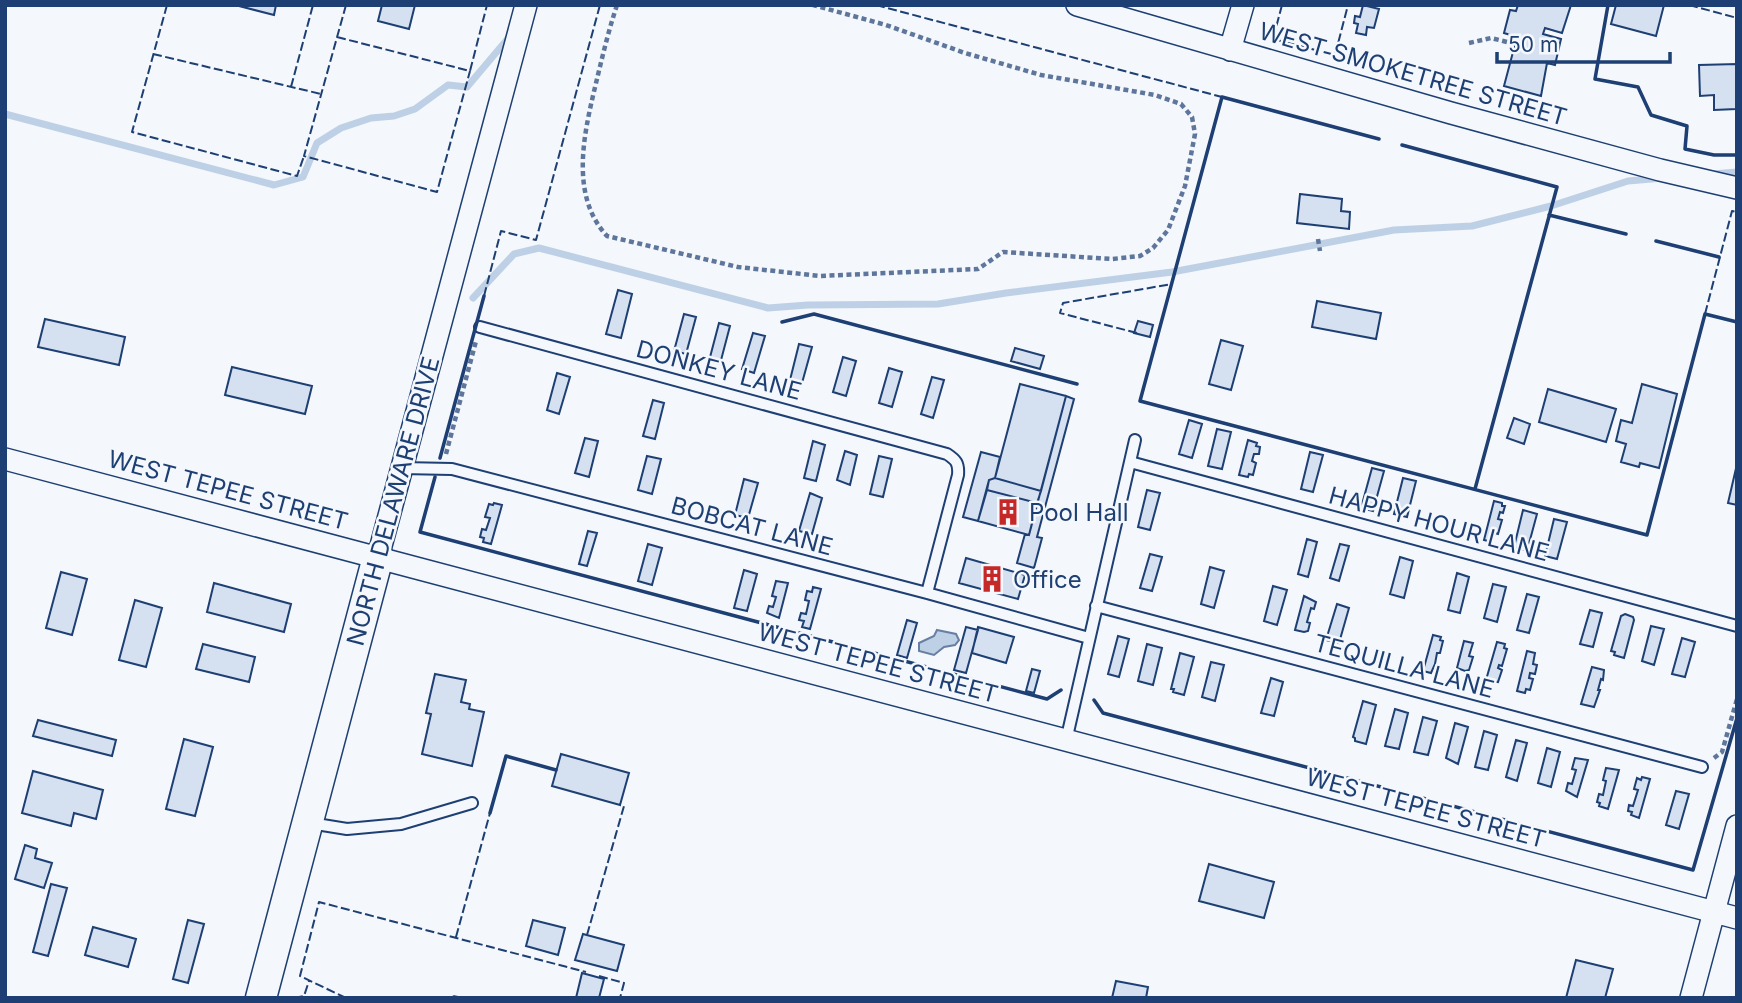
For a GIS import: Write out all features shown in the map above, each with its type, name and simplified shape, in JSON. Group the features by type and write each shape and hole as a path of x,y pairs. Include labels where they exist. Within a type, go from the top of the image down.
{"street":[{"name":"NORTH DELAWARE DRIVE","path":"261,998 526,5"},
{"name":"WEST SMOKETREE STREET","path":"1077,5 1660,170 1737,188"},
{"path":"1230,50 1243,5"},
{"name":"WEST TEPEE STREET","path":"5,459 1737,918"},
{"path":"1691,998 1712,911 1737,826"}],"lane":[{"name":"DONKEY LANE","path":"480,327 947,453 956,459 958,475 927,593"},
{"path":"1066,741 1135,440"},
{"name":"HAPPY HOUR LANE","path":"1130,462 1737,626"},
{"name":"BOBCAT LANE","path":"401,468 442,468 479,476 1089,638"},
{"name":"TEQUILLA LANE","path":"1096,606 1702,767"},
{"path":"307,823 347,829 401,824 472,803"}],"path":[{"path":"617,5 602,56 583,141 585,190 597,224 607,236 738,267 820,276 978,269 1003,252 1112,259 1140,256 1153,248 1168,230 1185,186 1195,134 1192,117 1181,104 1154,95 1041,75 886,25 813,5"},
{"path":"1469,43 1491,38 1515,44"},
{"path":"1318,239 1320,251"},
{"path":"442,468 480,327"},
{"path":"1702,767 1722,752 1737,699"}],"water":[{"path":"937,630 956,634 959,640 955,645 944,647 934,655 919,651 919,643 934,636"}],"building":[{"path":"235,5 276,5 274,15"},
{"path":"382,5 415,5 409,29 378,21"},
{"path":"1363,5 1379,9 1374,28 1367,27 1366,35 1356,33 1358,24 1354,23 1355,16 1360,17"},
{"path":"1518,5 1571,5 1562,33 1545,28 1543,34 1561,39 1555,65 1547,63 1541,96 1504,86 1517,37 1504,33 1510,10 1516,11"},
{"path":"1616,5 1664,5 1656,36 1611,24"},
{"path":"1737,64 1736,109 1714,110 1714,95 1700,96 1699,65"},
{"path":"1300,194 1342,199 1341,211 1350,212 1349,229 1297,223"},
{"path":"618,290 632,294 621,338 606,334"},
{"path":"1317,301 1381,313 1376,339 1312,327"},
{"path":"684,314 696,317 686,354 674,351"},
{"path":"45,319 125,337 119,365 38,347"},
{"path":"1138,321 1153,325 1150,337 1134,333"},
{"path":"719,323 730,326 720,364 709,361"},
{"path":"753,333 765,336 754,373 742,369"},
{"path":"1221,340 1243,346 1231,390 1209,384"},
{"path":"799,344 812,347 802,383 790,380"},
{"path":"1015,348 1044,356 1040,369 1011,361"},
{"path":"843,357 856,361 846,396 833,392"},
{"path":"232,367 312,386 305,414 225,395"},
{"path":"889,368 902,372 892,407 879,403"},
{"path":"557,373 570,377 559,414 547,410"},
{"path":"932,377 944,380 933,418 921,414"},
{"path":"1020,384 1066,396 1041,491 995,478"},
{"path":"1642,384 1677,394 1659,468 1640,463 1639,467 1621,462 1626,444 1616,441 1621,420 1632,423"},
{"path":"1548,389 1616,409 1606,442 1539,422"},
{"path":"1066,396 1074,399 1037,537 1042,538 1034,568 1017,563 1025,534 1029,535"},
{"path":"653,400 664,403 655,439 643,436"},
{"path":"1514,418 1530,424 1524,444 1507,438"},
{"path":"1189,420 1202,424 1192,458 1179,454"},
{"path":"1217,429 1231,432 1222,469 1208,466"},
{"path":"585,438 598,441 589,477 575,473"},
{"path":"1248,440 1260,447 1259,454 1254,454 1252,461 1256,463 1253,475 1249,474 1248,477 1239,475"},
{"path":"813,441 825,445 816,481 804,478"},
{"path":"845,451 857,455 850,485 837,480"},
{"path":"981,452 1000,457 995,478 989,480 978,521 963,517"},
{"path":"1310,452 1323,455 1313,492 1301,489"},
{"path":"647,456 661,459 652,494 638,490"},
{"path":"879,456 892,459 883,497 870,494"},
{"path":"1737,464 1737,505 1728,503"},
{"path":"1372,468 1384,471 1373,511 1361,508"},
{"path":"995,478 1041,491 1037,503 987,490 989,480"},
{"path":"1403,478 1416,481 1407,517 1394,514"},
{"path":"744,479 758,483 748,518 735,515"},
{"name":"Pool Hall","path":"987,490 1037,503 1029,535 978,521"},
{"path":"1147,490 1160,493 1150,530 1138,527"},
{"path":"810,493 822,498 812,534 799,531"},
{"path":"1494,501 1505,506 1498,519 1502,520 1498,534 1495,533 1492,542 1484,540"},
{"path":"489,504 502,505 491,544 483,542 484,538 480,537 490,518 485,517"},
{"path":"1523,510 1537,514 1527,551 1514,547"},
{"path":"1554,519 1567,522 1557,559 1545,556"},
{"path":"588,531 597,533 587,566 579,564"},
{"path":"1307,539 1317,542 1308,577 1298,574"},
{"path":"648,544 662,548 652,585 638,581"},
{"path":"1340,544 1349,546 1339,581 1330,578"},
{"path":"1150,554 1162,557 1152,591 1140,588"},
{"path":"1400,557 1413,561 1404,598 1390,594"},
{"name":"Office","path":"966,558 1025,575 1018,599 959,583"},
{"path":"1210,567 1224,571 1214,608 1201,604"},
{"path":"744,570 757,574 747,611 734,608"},
{"path":"61,572 87,579 72,635 46,628"},
{"path":"1457,573 1469,577 1460,613 1448,610"},
{"path":"776,581 788,583 779,618 767,613 769,606 773,607 776,597 772,596"},
{"path":"214,583 291,604 284,632 207,612"},
{"path":"1493,584 1506,587 1497,622 1484,618"},
{"path":"1273,586 1287,590 1277,625 1264,621"},
{"path":"813,587 821,589 810,629 802,627 804,621 799,620 801,613 806,614 809,601 805,600 807,591 812,592"},
{"path":"1527,594 1539,597 1529,633 1517,630"},
{"path":"1304,596 1316,602 1307,622 1310,623 1308,631 1304,632 1295,630"},
{"path":"135,600 162,608 146,667 119,660"},
{"path":"1337,604 1349,608 1339,643 1326,640"},
{"path":"1590,610 1602,613 1593,647 1580,644"},
{"path":"1625,614 1634,620 1624,658 1611,651 1621,616"},
{"path":"907,620 917,623 907,658 897,655"},
{"path":"1651,626 1664,629 1654,665 1642,661"},
{"path":"966,627 978,630 966,673 954,670"},
{"path":"978,627 1014,637 1006,663 972,653"},
{"path":"1433,635 1441,637 1440,640 1443,641 1431,673 1423,671"},
{"path":"1118,636 1129,639 1119,677 1108,674"},
{"path":"1682,638 1695,642 1685,677 1672,674"},
{"path":"1464,641 1473,643 1469,656 1473,657 1469,670 1465,671 1457,668"},
{"path":"1497,642 1505,644 1504,648 1507,649 1502,666 1499,665 1498,668 1502,670 1498,682 1486,680"},
{"path":"203,644 255,657 249,682 196,669"},
{"path":"1147,644 1162,648 1153,685 1138,681"},
{"path":"1527,651 1535,653 1533,664 1537,665 1535,674 1530,673 1529,678 1533,679 1530,690 1526,689 1525,693 1517,691"},
{"path":"1180,653 1194,657 1184,695 1171,689"},
{"path":"1211,662 1224,665 1215,701 1202,697"},
{"path":"1592,667 1604,670 1594,707 1581,704"},
{"path":"1032,669 1040,671 1034,693 1026,691"},
{"path":"435,674 466,680 461,702 470,704 469,709 484,712 472,766 422,754 431,714 426,713"},
{"path":"1271,678 1283,682 1274,716 1261,713"},
{"path":"1363,701 1376,705 1366,744 1355,741 1353,737"},
{"path":"1395,709 1408,713 1399,749 1385,746"},
{"path":"1423,717 1437,721 1428,755 1414,752"},
{"path":"38,720 116,740 112,756 33,736"},
{"path":"1455,723 1468,727 1458,764 1446,758"},
{"path":"1484,731 1497,735 1488,770 1475,767"},
{"path":"184,739 213,747 195,816 166,809"},
{"path":"1516,740 1527,743 1517,781 1506,777"},
{"path":"1547,748 1560,752 1551,787 1538,783"},
{"path":"561,754 629,773 620,805 552,786"},
{"path":"1575,758 1588,760 1577,797 1566,791 1568,783 1572,784 1576,770 1572,769"},
{"path":"1606,768 1619,770 1608,809 1599,806 1600,803 1597,802 1599,794 1603,795"},
{"path":"33,771 103,790 96,819 74,813 71,826 22,813"},
{"path":"1642,777 1650,779 1639,818 1628,811 1629,805 1633,806 1638,790 1634,789 1637,778 1641,780"},
{"path":"1676,791 1689,794 1679,829 1666,825"},
{"path":"25,845 37,849 35,858 52,863 44,888 15,879"},
{"path":"1209,864 1274,882 1264,918 1199,901"},
{"path":"51,884 67,888 48,956 33,952"},
{"path":"188,920 204,924 188,983 173,979"},
{"path":"533,920 565,928 558,955 526,946"},
{"path":"93,927 136,939 128,967 85,955"},
{"path":"583,934 624,945 617,971 575,960"},
{"path":"1576,960 1613,969 1605,998 1566,998"},
{"path":"582,973 604,979 599,998 576,998"},
{"path":"1116,981 1148,987 1146,998 1112,998"}],"waterway":[{"path":"5,114 274,185 303,177 317,143 341,128 371,118 394,116 415,109 448,85 467,87 511,35"},
{"path":"1713,174 1737,172"},
{"path":"473,298 514,254 539,248 768,308 938,304 1172,272 1394,230 1472,226 1551,206 1628,181 1663,178"}],"fence":[{"path":"167,5 132,132 297,176 304,156"},
{"path":"291,87 313,5"},
{"path":"346,5 304,156 437,192 470,71"},
{"path":"337,37 470,71 487,5"},
{"path":"484,296 501,231 536,240 600,5"},
{"path":"876,5 1222,97"},
{"path":"1282,5 1273,39 1335,55 1348,5"},
{"path":"1689,5 1737,18"},
{"path":"153,54 321,94"},
{"path":"1705,314 1732,211 1737,212"},
{"path":"1137,333 1060,313 1063,303 1172,284"},
{"path":"587,935 624,806 620,805"},
{"path":"456,937 490,813"},
{"path":"346,998 300,976 319,902 586,972"},
{"path":"599,976 624,983 620,998"},
{"path":"294,998 304,996 309,981"}],"wall":[{"path":"1608,5 1595,79 1638,87 1651,115 1687,126 1685,149 1714,155 1737,155"},
{"path":"1379,139 1222,97 1140,401 1647,535 1705,314 1737,322"},
{"path":"1402,145 1557,187 1475,489"},
{"path":"1549,215 1626,234"},
{"path":"1656,241 1719,257"},
{"path":"440,458 484,296"},
{"path":"782,322 814,314 1077,384"},
{"path":"435,477 420,532 1047,699 1061,690"},
{"path":"1094,700 1103,713 1693,870 1737,718"},
{"path":"490,813 506,756 556,770"},
{"path":"454,997 459,998"}],"place":[{"name":"Pool Hall","path":"1008,512"},
{"name":"Office","path":"992,579"}]}
